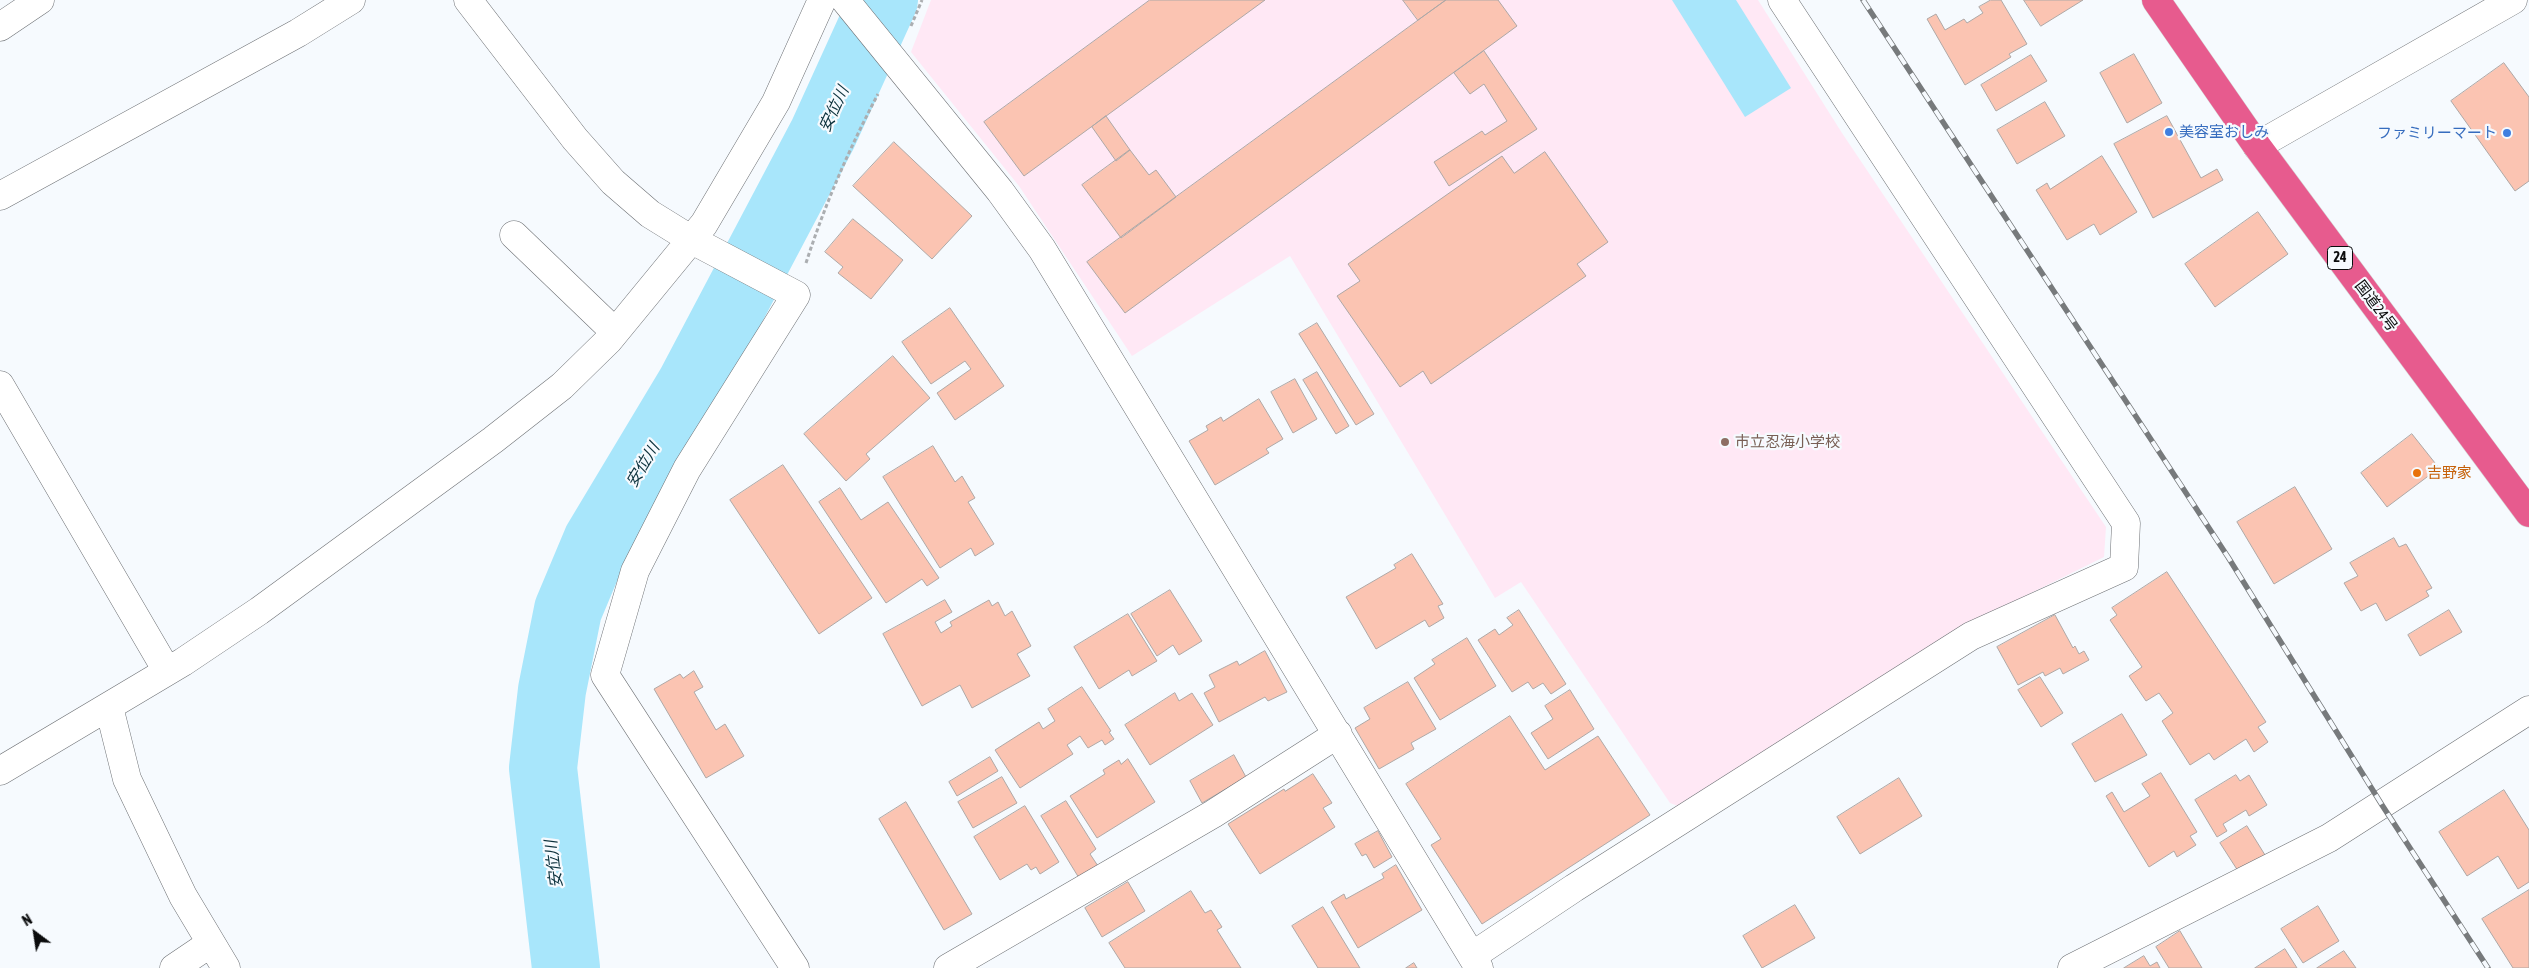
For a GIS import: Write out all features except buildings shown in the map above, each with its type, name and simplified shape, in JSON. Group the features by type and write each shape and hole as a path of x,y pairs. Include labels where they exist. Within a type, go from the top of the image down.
{"highway":[{"name":"国道24号","path":"2156,0 2257,146 2529,513"}],"street":[{"path":"0,27 40,0"},
{"path":"0,196 298,33 351,0"},
{"path":"468,0 575,139 613,182 650,214 785,289 687,469 635,571 605,675 795,968"},
{"path":"0,771 167,671 259,611 493,440 562,386 701,244 704,224 838,1 892,58 1000,191 1042,249 1476,962 1574,888 1971,636 2124,567 2126,523 1782,0"},
{"path":"2257,146 2513,0"},
{"path":"514,235 615,332"},
{"path":"0,385 167,671"},
{"path":"109,706 127,779 179,888 226,968"},
{"path":"2072,968 2329,838 2529,710"},
{"path":"948,968 1213,814 1338,734"},
{"path":"174,968 211,943"}],"path":[{"path":"785,289 892,58 922,0"}],"shaded area":[{"name":"市立忍海小学校","path":"931,0 1758,0 1842,133 2106,527 2104,557 1960,628 1683,808 1670,803 1521,582 1495,598 1290,256 1132,356 1019,186 911,52"}],"water":[{"path":"1672,0 1736,0 1791,88 1745,117"}],"waterway":[{"name":"安位川","path":"566,968 543,768 552,690 568,610 597,541 690,386 823,134 884,0"}],"railway":[{"path":"1863,0 2228,557 2382,805 2488,968"}],"place":[{"name":"美容室おしみ","path":"2169,132"},
{"name":"ファミリーマート","path":"2507,133"},
{"name":"市立忍海小学校","path":"1725,442"},
{"name":"吉野家","path":"2417,473"}]}
